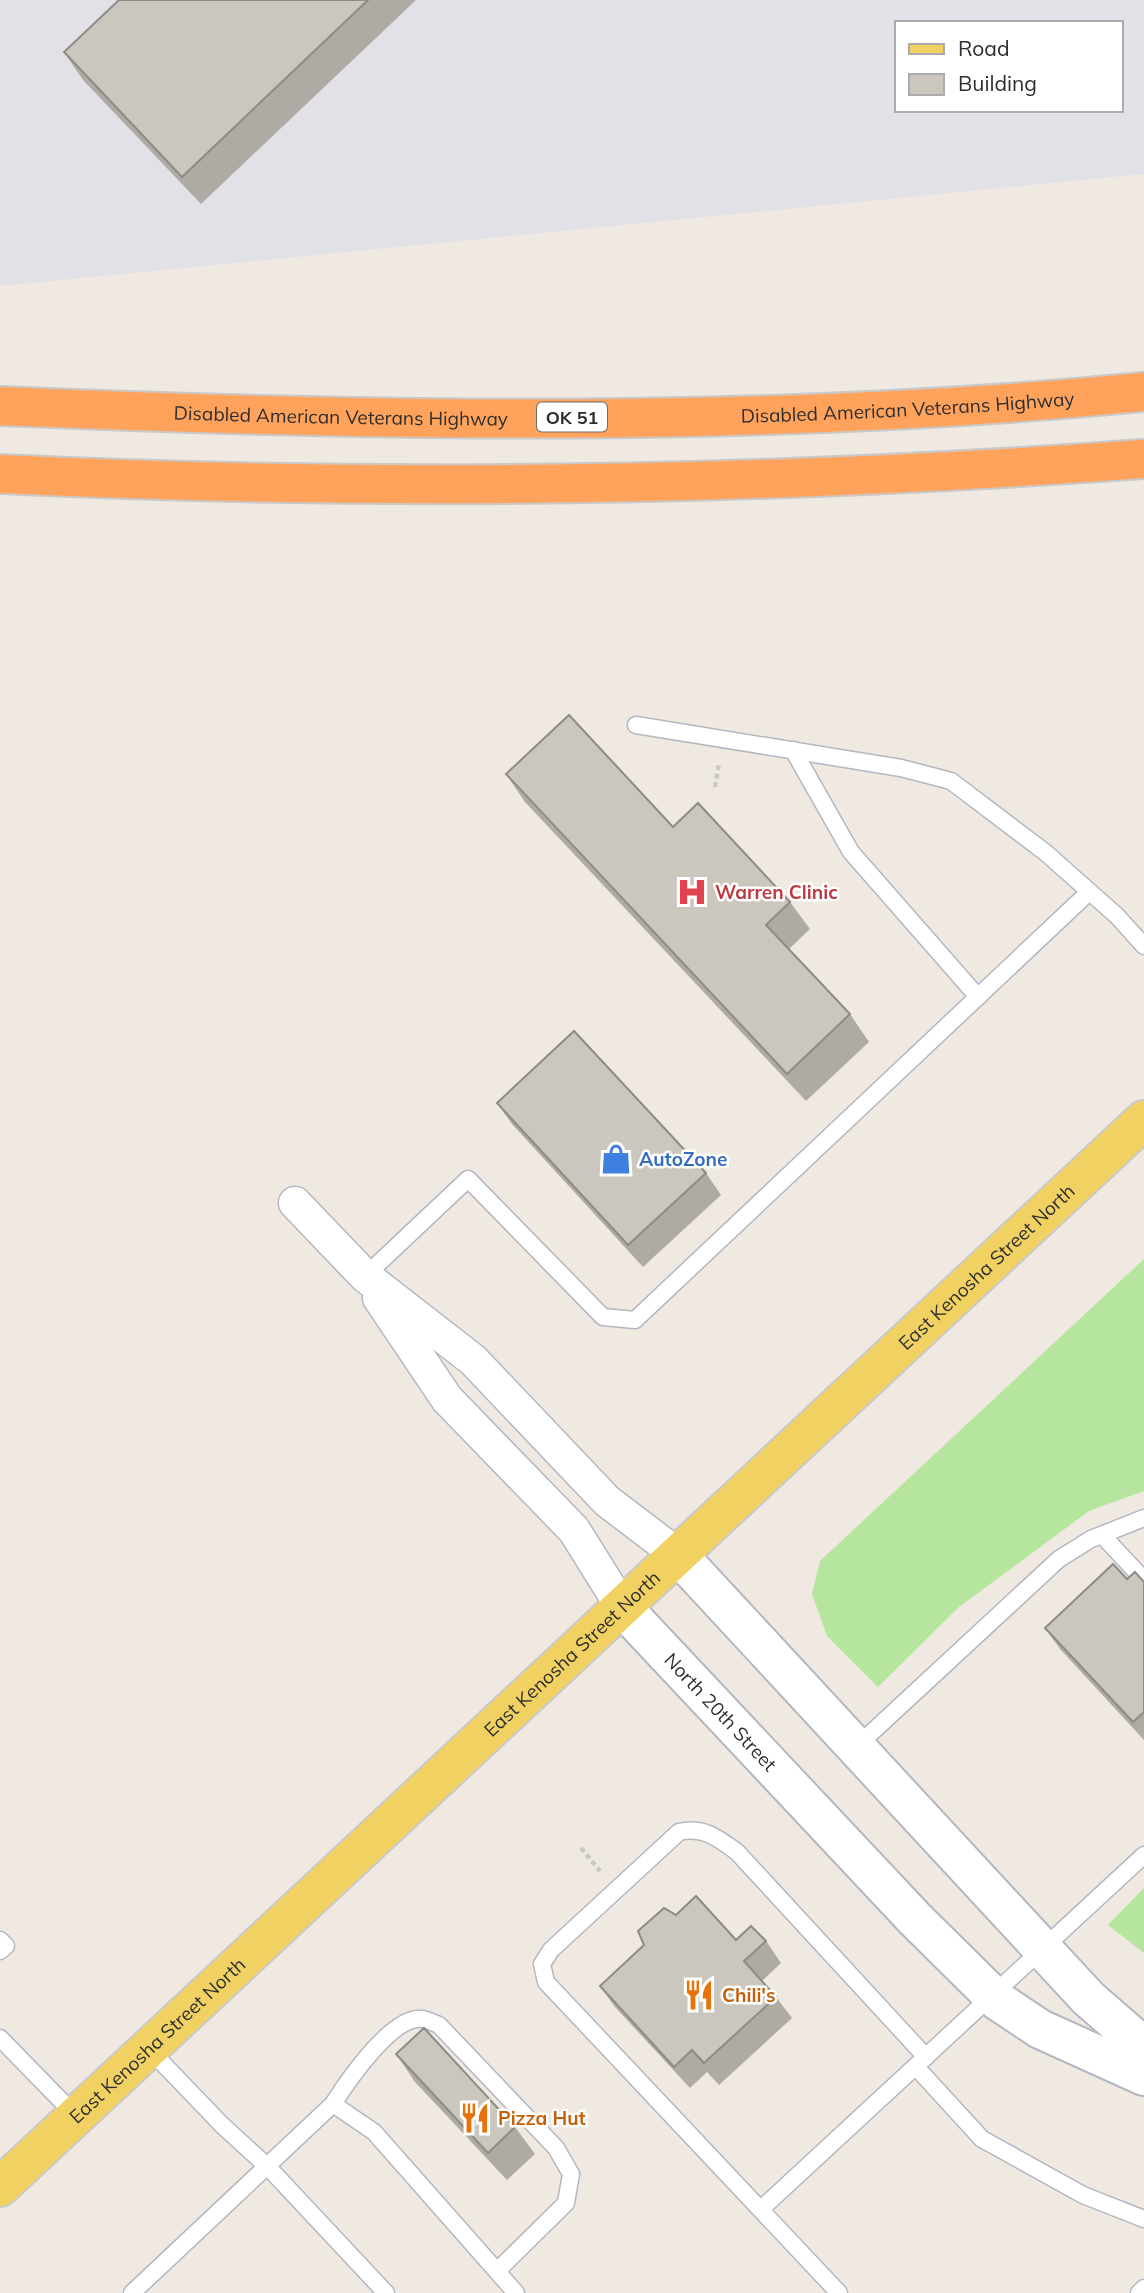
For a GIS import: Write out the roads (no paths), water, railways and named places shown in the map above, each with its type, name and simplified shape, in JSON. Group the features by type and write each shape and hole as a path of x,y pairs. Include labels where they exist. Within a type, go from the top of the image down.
{"highway":[{"name":"Disabled American Veterans Highway","path":"0,406 349,417 774,414 1144,391"},
{"path":"0,474 167,482 523,484 956,472 1144,459"}],"main road":[{"name":"East Kenosha Street North","path":"0,2187 1144,1120"}],"street":[{"name":"North 20th Street","path":"295,1203 365,1276 473,1360 607,1500 678,1555 1088,1998 1144,2047"},
{"name":"North 20th Street","path":"365,1276 447,1399 574,1530 622,1607 915,1919 993,1996 1040,2029 1144,2076"}],"lane":[{"path":"636,724 915,770 951,781 1046,853 1117,916 1144,946"},
{"path":"793,750 851,852 978,997"},
{"path":"365,1276 468,1179 603,1317 635,1320 1088,893"},
{"path":"856,1747 1059,1559 1102,1535 1141,1524"},
{"path":"1102,1535 1144,1580"},
{"path":"839,2293 546,1982 542,1965 551,1950 679,1832 693,1829 722,1841 737,1852 921,2062 982,2140 1083,2195 1144,2219"},
{"path":"761,2209 1144,1855"},
{"path":"0,1940 6,1946 0,1951"},
{"path":"132,2293 333,2104 351,2076 375,2049 407,2022 422,2018 439,2025 556,2148 570,2174 566,2203 497,2271"},
{"path":"0,2038 76,2116"},
{"path":"148,2048 222,2125 268,2167 386,2293"},
{"path":"333,2104 374,2132 516,2293"},
{"path":"1139,2293 1144,2288"}],"place":[{"name":"Warren Clinic","path":"692,892"},
{"name":"AutoZone","path":"616,1159"},
{"name":"Chili's","path":"699,1995"},
{"name":"Pizza Hut","path":"475,2118"}]}
